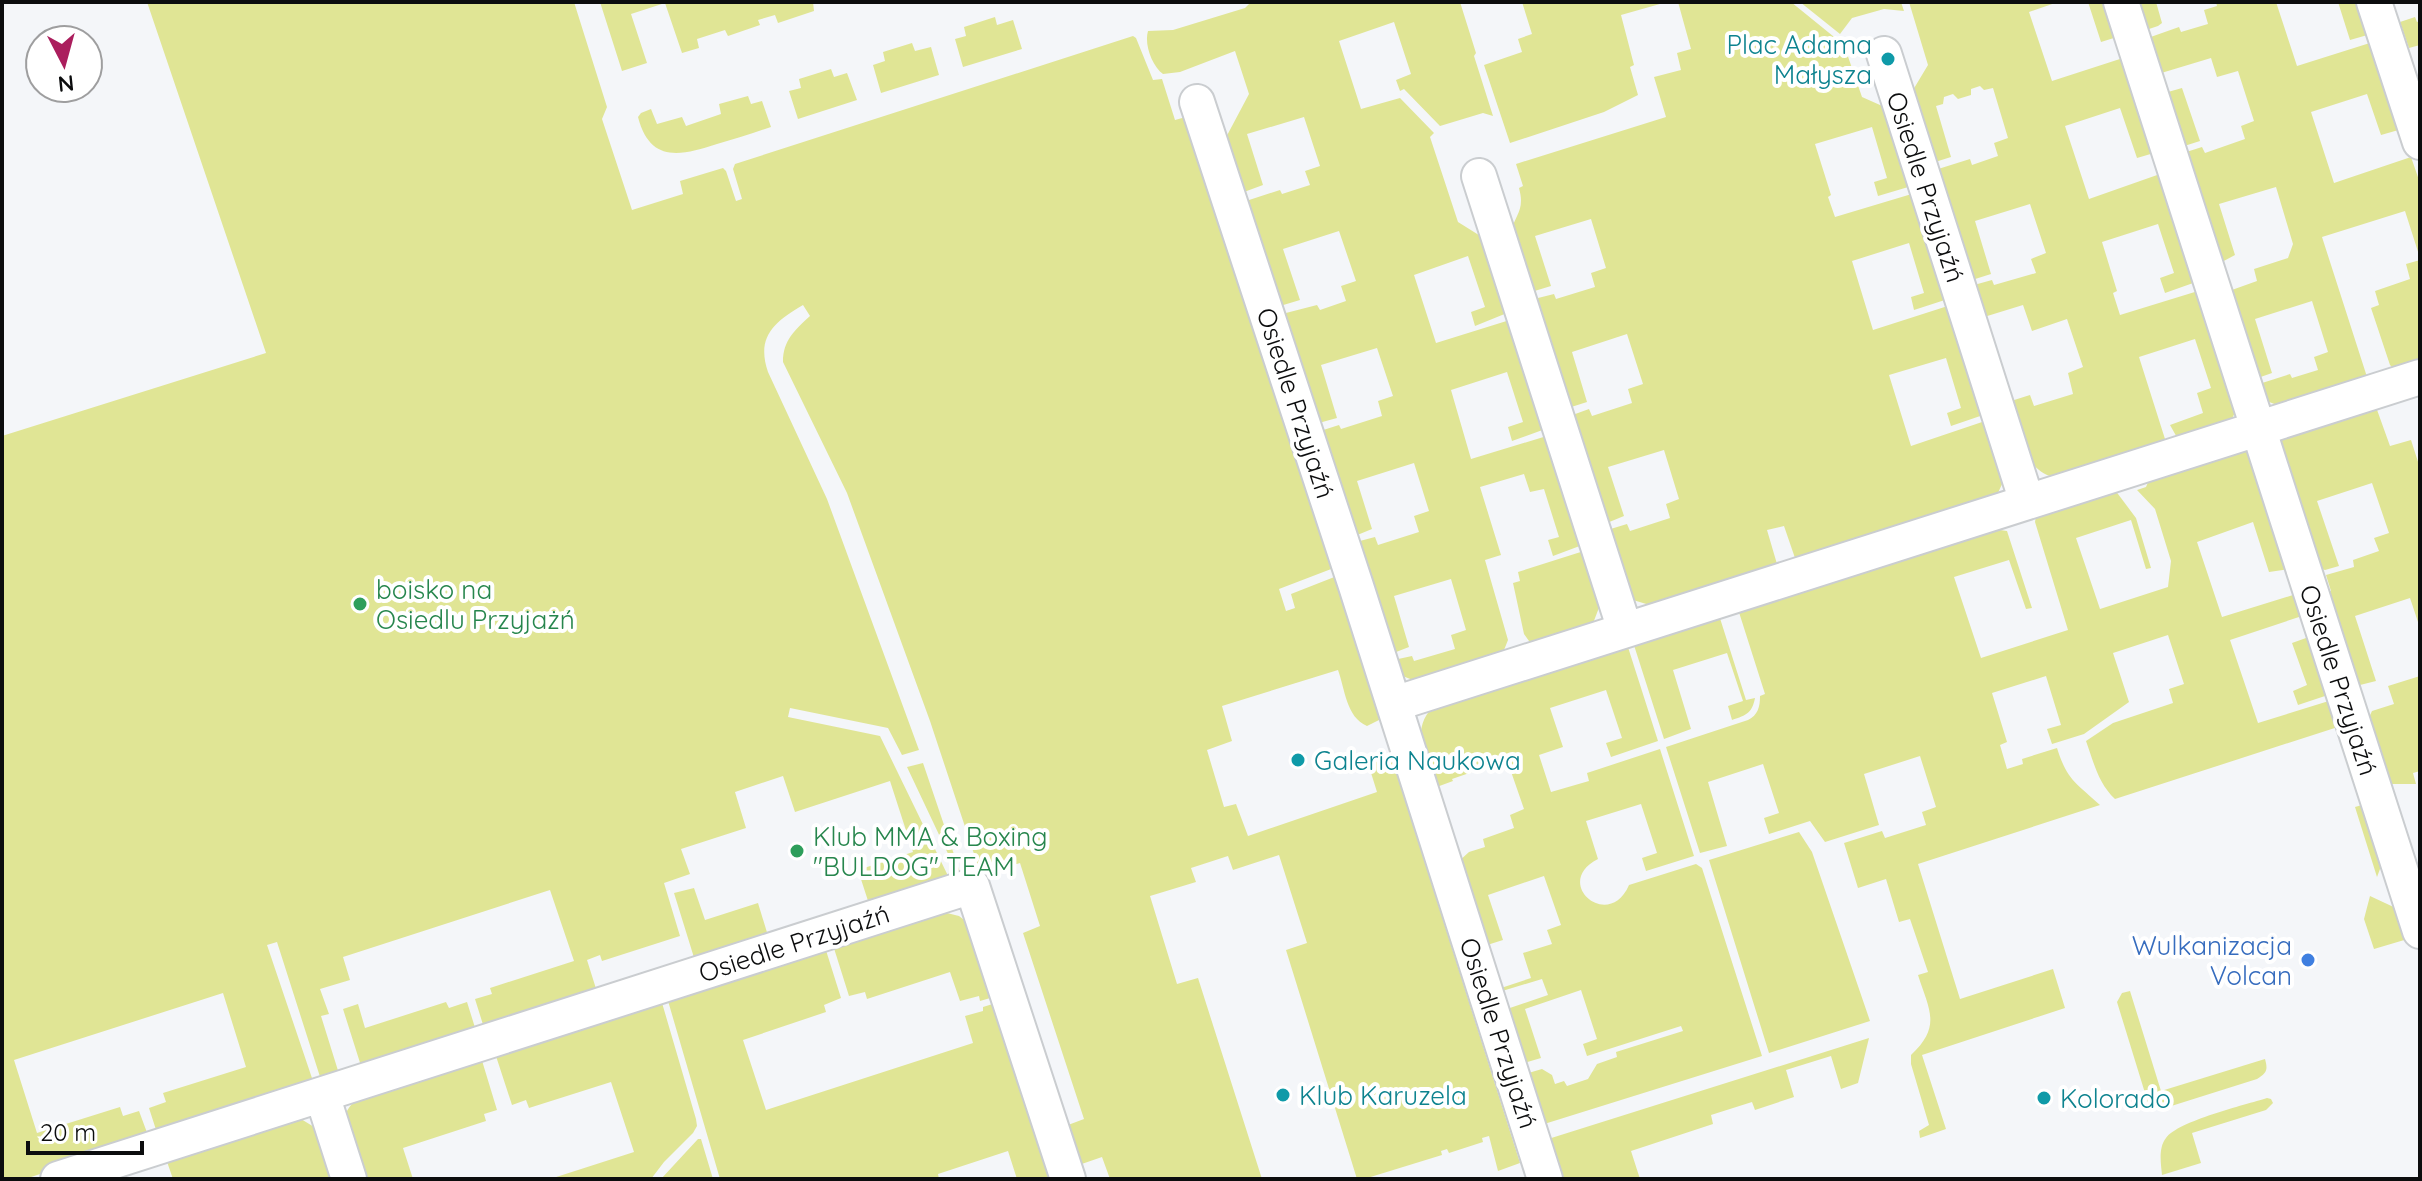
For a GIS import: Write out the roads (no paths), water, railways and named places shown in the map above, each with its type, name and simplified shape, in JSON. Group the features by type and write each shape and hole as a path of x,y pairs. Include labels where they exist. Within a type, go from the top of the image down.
{"street":[{"name":"Osiedle Przyjaźń","path":"2121,2 2420,931"},
{"path":"2374,2 2420,142"},
{"name":"Osiedle Przyjaźń","path":"1884,54 2027,502"},
{"name":"Osiedle Przyjaźń","path":"1197,102 1545,1179"},
{"path":"1479,176 1625,630"},
{"path":"1394,704 2420,377"},
{"name":"Osiedle Przyjaźń","path":"58,1179 972,886 1068,1179"},
{"path":"322,1095 349,1179"}],"place":[{"name":"Plac Adama Małysza","path":"1888,59"},
{"name":"boisko na Osiedlu Przyjażń","path":"360,604"},
{"name":"Galeria Naukowa","path":"1298,760"},
{"name":"Klub MMA & Boxing \"BULDOG\" TEAM","path":"797,851"},
{"name":"Wulkanizacja Volcan","path":"2308,960"},
{"name":"Klub Karuzela","path":"1283,1095"},
{"name":"Kolorado","path":"2044,1098"}]}
